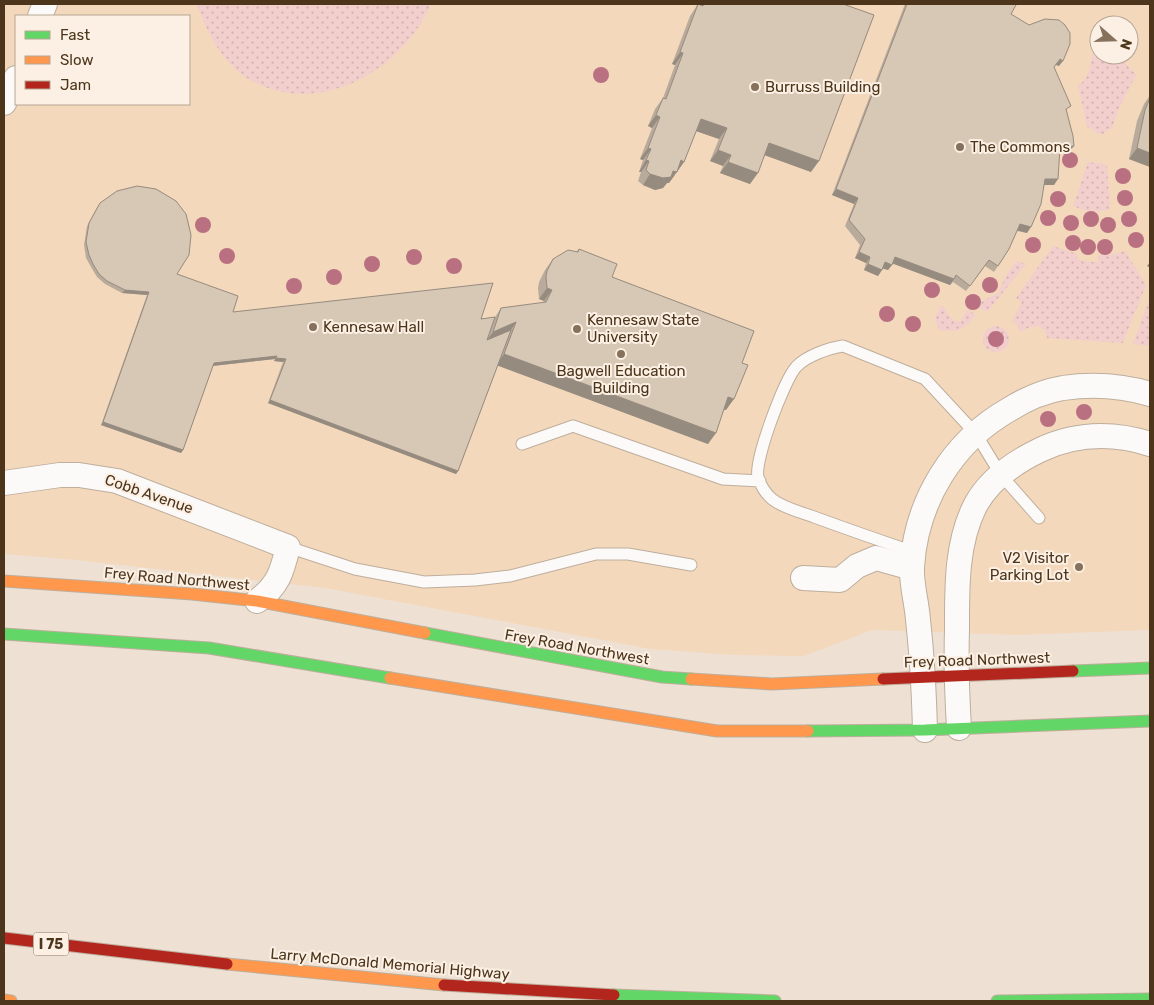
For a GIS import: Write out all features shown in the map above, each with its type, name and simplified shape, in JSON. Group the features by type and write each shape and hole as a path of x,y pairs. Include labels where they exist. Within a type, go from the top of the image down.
{"main road":[{"name":"Frey Road Northwest","path":"4,581 192,594 257,601 662,677 772,684 1150,668"},
{"path":"4,634 208,648 717,731 925,730 1150,720"},
{"path":"13,928 97,949"},
{"name":"Larry McDonald Memorial Highway","path":"4,938 430,984 608,996 775,1001"},
{"path":"998,1001 1150,998"},
{"path":"4,1000 11,1001"}],"street":[{"path":"4,102 15,80"},
{"path":"925,730 923,678 913,560 918,530 928,500 950,461 976,434 998,416 1036,396 1063,388 1113,387 1150,394"},
{"path":"959,728 956,676 959,559 975,507 982,495 1001,475 1028,456 1058,442 1097,435 1121,437 1150,444"},
{"name":"Cobb Avenue","path":"4,483 60,475 88,476 117,481 288,547"},
{"path":"257,601 268,593 277,582 288,547"},
{"path":"803,578 840,580 857,566 876,558 913,560"}],"lane":[{"path":"913,560 773,500 765,491 760,481 758,463 785,384 796,366 816,354 834,347 844,346 925,379 976,434 1001,475 1039,518"},
{"path":"522,444 573,426 723,479 760,481"},
{"path":"288,547 355,569 424,582 475,580 510,576 596,554 628,554 691,565"}],"shaded area":[{"name":"Kennesaw State University","path":"4,4 1150,4 1150,630 1018,635 872,630 804,656 734,655 650,649 325,588 76,560 4,554"},
{"path":"197,4 431,4 419,27 383,65 361,79 337,89 312,93 286,92 260,85 238,71 220,52 201,16"},
{"path":"1127,65 1136,75 1118,110 1112,129 1108,129 1104,134 1098,134 1087,127 1078,85 1085,80 1090,66"},
{"path":"1088,162 1107,166 1110,209 1091,211 1073,206"},
{"path":"1053,246 1077,254 1077,259 1088,262 1099,262 1098,255 1109,255 1125,251 1146,285 1123,343 1047,338 1045,331 1038,326 1030,327 1020,332 1018,326 1012,321 1022,302 1016,298"},
{"path":"1017,261 1026,264 988,311 977,308 976,306 979,303 998,293 1009,271"},
{"path":"1150,297 1150,346 1133,344"},
{"path":"942,305 949,316 957,322 960,321 968,309 976,316 960,329 953,331 939,330 935,318"},
{"path":"996,326 1005,330 1009,339 1005,348 996,352 987,348 983,339 987,330"}],"building":[{"name":"Burruss Building","path":"698,4 703,6 704,4 843,4 874,15 819,161 769,143 758,173 728,162 731,155 718,150 727,128 701,119 684,162 681,160 677,172 673,171 671,177 663,178 650,174 646,170 649,161 646,160 651,149 648,148 660,117 656,115 663,98 666,99 683,53 680,52"},
{"name":"The Commons","path":"907,4 1013,4 1016,5 1011,14 1029,25 1045,19 1059,20 1070,33 1070,44 1063,61 1060,59 1054,67 1071,106 1066,109 1074,146 1060,147 1058,179 1045,179 1041,204 1031,227 1020,224 1009,249 998,266 989,260 970,286 956,275 954,279 895,257 892,265 885,262 882,270 868,264 870,257 859,252 865,239 849,220 858,198 836,189"},
{"path":"1150,98 1150,153 1137,148 1145,110"},
{"name":"Kennesaw Hall","path":"137,186 156,189 176,201 186,214 191,235 189,255 177,274 238,296 233,312 493,283 481,319 495,317 487,340 511,330 458,471 270,400 286,359 276,358 277,356 214,363 183,450 103,422 149,292 125,290 107,281 99,274 93,264 86,242 89,223 100,203 117,191"},
{"name":"Bagwell Education Building","path":"579,249 617,264 612,277 754,331 742,363 748,365 734,399 728,397 716,433 504,354 516,322 493,332 501,308 546,302 552,290 547,288 546,277 553,259 568,250 578,252"}],"traffic: fast":[{"path":"425,633 662,677 691,679"},
{"path":"4,634 209,648 390,678"},
{"path":"1073,671 1150,668"},
{"path":"808,731 925,730 1150,721"},
{"path":"614,995 775,1001"},
{"path":"997,1001 1150,999"}],"traffic: slow":[{"path":"4,581 192,594 257,601 425,633"},
{"path":"390,678 717,731 808,731"},
{"path":"691,679 772,684 883,679"},
{"path":"227,964 444,985"},
{"path":"4,1000 11,1001"}],"traffic: jam":[{"path":"883,679 1073,671"},
{"path":"4,938 227,964"},
{"path":"444,985 614,995"}],"place":[{"name":"Burruss Building","path":"755,87"},
{"name":"The Commons","path":"960,147"},
{"name":"Kennesaw Hall","path":"313,327"},
{"name":"Kennesaw State University","path":"577,329"},
{"name":"Bagwell Education Building","path":"621,354"},
{"name":"V2 Visitor Parking Lot","path":"1079,567"}]}
